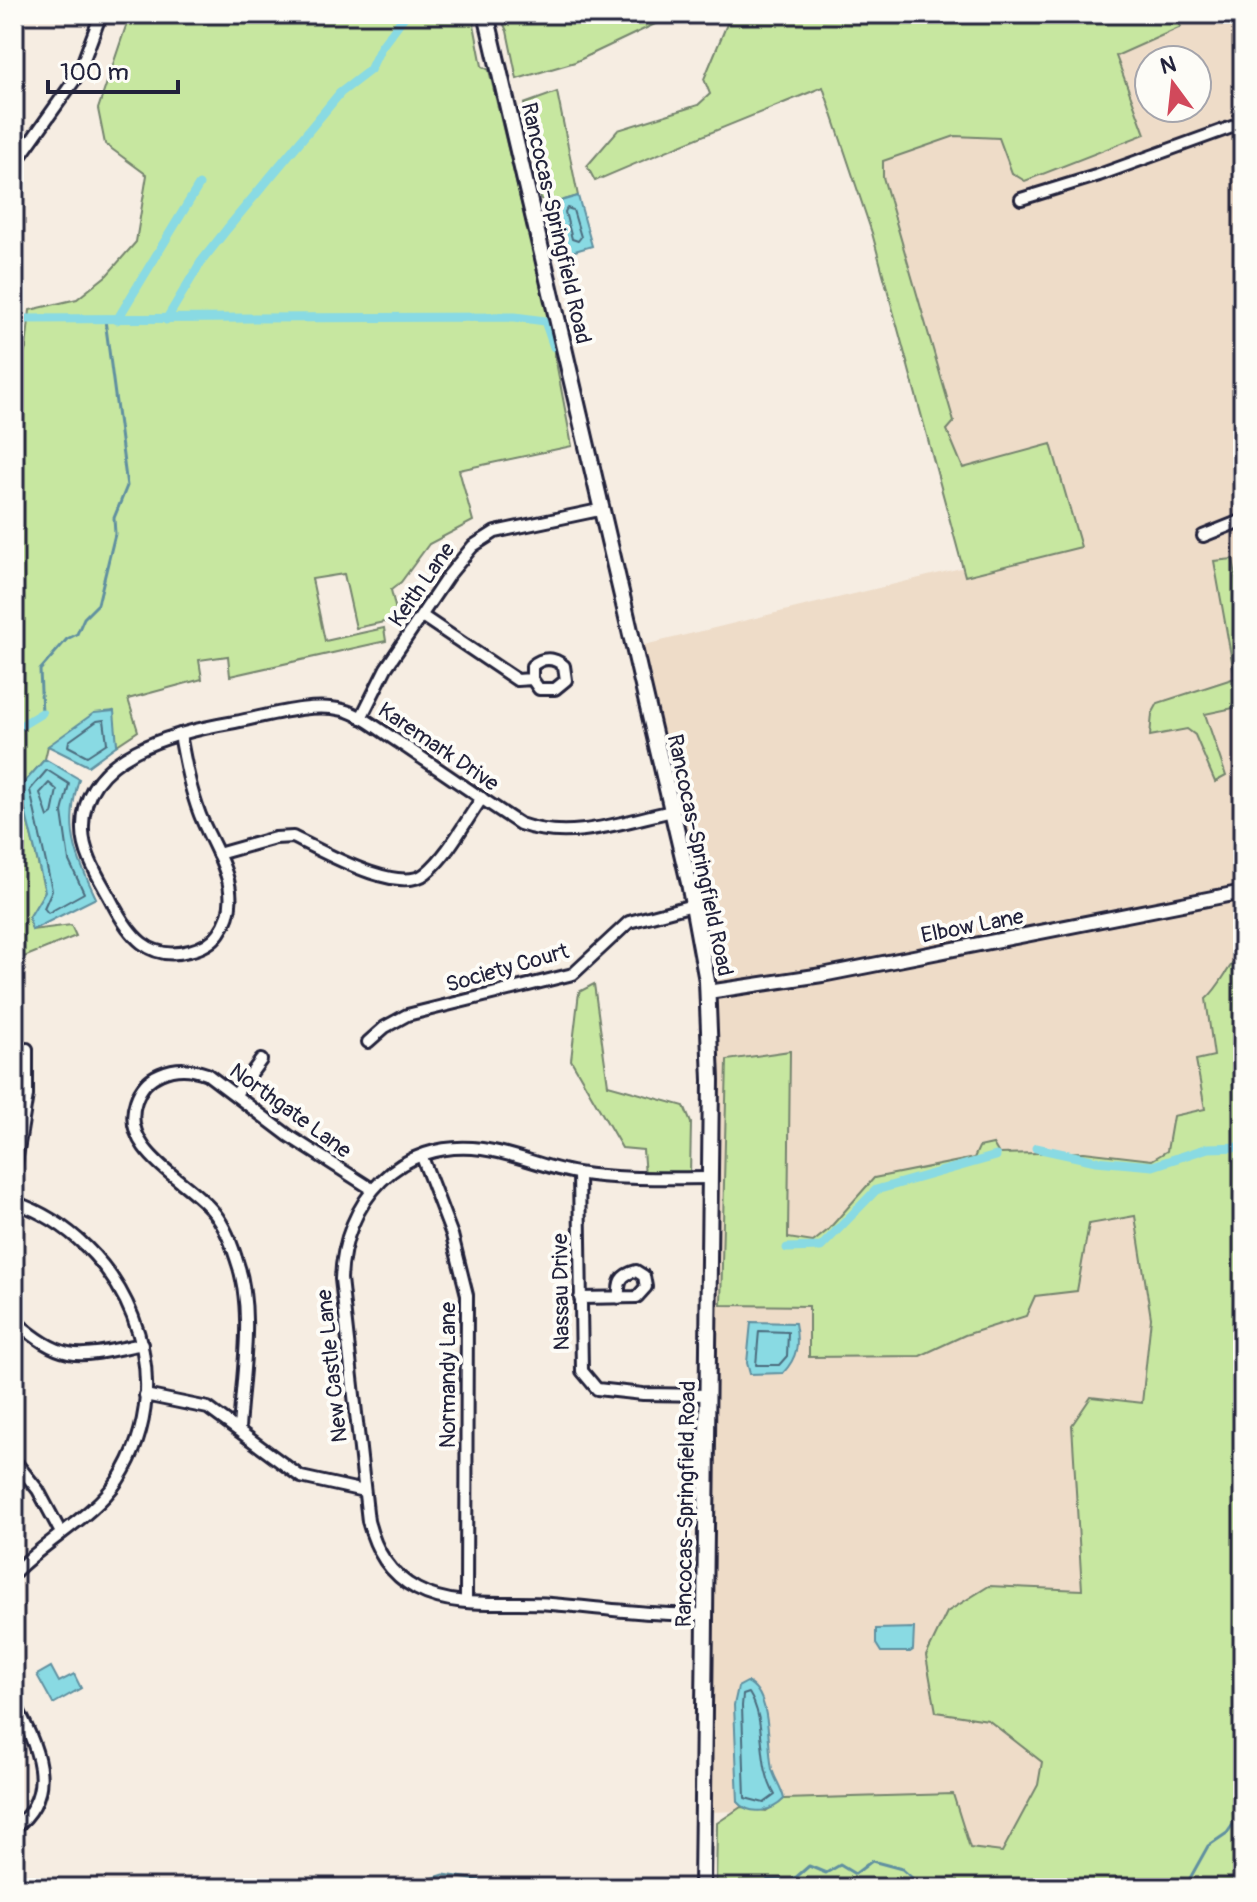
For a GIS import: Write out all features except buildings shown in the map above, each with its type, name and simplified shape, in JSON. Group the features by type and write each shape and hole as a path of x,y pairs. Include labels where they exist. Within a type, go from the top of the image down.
{"main road":[{"name":"Rancocas-Springfield Road","path":"486,14 599,510 672,811 708,992 710,1178 702,1888"}],"street":[{"path":"14,165 78,75 101,14"},
{"path":"1021,199 1099,175 1243,123"},
{"name":"Keith Lane","path":"361,718 386,668 460,560 495,532 599,510"},
{"path":"1203,536 1243,520"},
{"path":"422,616 509,676 517,680 532,679"},
{"name":"Karemark Drive","path":"180,734 188,779 228,873 231,910 214,940 173,955 153,952 126,930 86,849 82,829 90,793 100,776 123,759 180,734 321,709 342,710 361,718 520,824 549,833 569,833 672,811"},
{"path":"218,854 275,838 293,837 389,880 413,880 432,867 482,798"},
{"name":"Elbow Lane","path":"708,992 822,975 1243,892"},
{"name":"Society Court","path":"368,1042 385,1027 407,1015 573,974 629,922 693,905"},
{"path":"14,1175 27,1095 27,1049"},
{"path":"236,1094 261,1060"},
{"name":"Northgate Lane","path":"239,1429 245,1312 236,1258 219,1219 148,1153 137,1138 133,1120 135,1102 143,1087 155,1076 191,1068 236,1094 289,1136 372,1189"},
{"path":"14,1092 27,1095"},
{"name":"New Castle Lane","path":"705,1614 634,1614 552,1604 466,1601 426,1593 395,1574 375,1544 364,1491 341,1279 350,1228 372,1189 397,1169 422,1157 457,1149 482,1149 579,1174 710,1178"},
{"name":"Normandy Lane","path":"422,1157 452,1235 467,1295 466,1601"},
{"name":"Nassau Drive","path":"579,1174 582,1371 597,1389 643,1394 708,1395"},
{"path":"14,1202 58,1224 101,1260 131,1307 142,1344 145,1395 135,1443 119,1477 103,1497 14,1573"},
{"path":"580,1298 619,1298"},
{"path":"14,1320 47,1347 70,1354 92,1354 142,1344"},
{"path":"145,1395 199,1404 239,1429 301,1477 364,1491"},
{"path":"14,1460 38,1490 60,1531"},
{"path":"14,1702 38,1750 42,1775 37,1800 14,1828"}],"shaded area":[{"path":"1023,14 1243,14 1243,1777 988,1865 955,1841 945,1807 703,1812 710,1017 632,648 965,567 840,94"}],"green space":[{"path":"130,14 472,14 482,66 489,70 543,293 572,446 459,470 473,521 429,544 401,582 391,590 398,619 356,628 344,574 312,579 325,641 384,628 386,641 230,676 228,656 199,660 202,679 128,699 138,731 117,745 113,711 48,746 45,759 22,785 23,802 45,892 29,918 32,930 71,925 76,936 14,961 14,370 26,349 30,310 77,299 107,275 136,242 147,175 105,144 98,109"},
{"path":"499,14 676,14 575,62 517,79 507,31"},
{"path":"723,14 1175,14 1181,27 1143,44 1133,44 1133,48 1116,56 1133,102 1133,124 1141,124 1145,134 1025,181 1012,173 999,138 955,136 883,161 883,177 954,422 947,430 963,468 1051,444 1081,547 965,576 872,233 823,87 595,181 587,166 618,130 698,105 710,94 704,79 727,24"},
{"path":"557,92 578,196 554,203 541,199 524,104"},
{"path":"1233,559 1243,614 1243,706 1205,714 1226,776 1215,782 1195,735 1187,729 1150,736 1152,714 1158,703 1235,678 1214,561"},
{"path":"1243,951 1243,1888 716,1888 717,1823 741,1807 766,1811 784,1799 953,1794 970,1848 1002,1852 1038,1785 1042,1762 988,1720 936,1712 926,1656 947,1612 989,1586 1082,1590 1072,1425 1091,1397 1142,1403 1151,1318 1135,1216 1089,1224 1077,1291 1035,1296 1026,1316 965,1335 920,1356 809,1357 809,1306 721,1305 727,1060 790,1051 788,1238 813,1242 828,1230 874,1178 974,1158 979,1147 993,1144 999,1154 1084,1152 1152,1160 1167,1151 1173,1116 1205,1109 1196,1060 1214,1056 1206,999"},
{"path":"594,984 608,1085 684,1106 691,1123 690,1176 645,1176 643,1150 622,1148 571,1060 579,992"}],"water":[{"path":"578,196 592,246 568,253 554,203"},
{"path":"114,711 117,745 88,766 48,746 94,713"},
{"path":"45,759 79,779 72,827 77,854 96,898 32,930 29,918 45,891 23,802 22,785"},
{"path":"751,1322 795,1323 796,1350 783,1373 750,1374 747,1363"},
{"path":"914,1628 913,1650 910,1652 881,1652 876,1644 876,1629"},
{"path":"51,1667 59,1682 74,1674 81,1688 53,1704 37,1675"},
{"path":"747,1682 755,1688 765,1708 772,1769 784,1799 761,1811 749,1809 738,1802 734,1705 738,1687"}],"waterway":[{"path":"166,320 201,262 340,93 370,70 381,47 406,14"},
{"path":"117,320 199,185"},
{"path":"14,319 515,317 545,321 554,347"},
{"path":"42,713 40,670 67,639 77,634 84,618 98,604 115,534 114,518 127,486 105,320"},
{"path":"14,730 42,713"},
{"path":"1036,1148 1096,1161 1153,1166 1208,1148 1243,1147"},
{"path":"787,1248 821,1247 876,1190 996,1156"},
{"path":"1167,1888 1189,1880 1208,1846 1227,1833 1243,1810"},
{"path":"761,1888 768,1880 793,1880 809,1866 826,1873 840,1865 855,1874 872,1861 902,1869 921,1886 948,1888"},
{"path":"403,1888 444,1875 535,1888"},
{"path":"551,1888 564,1888"}]}
